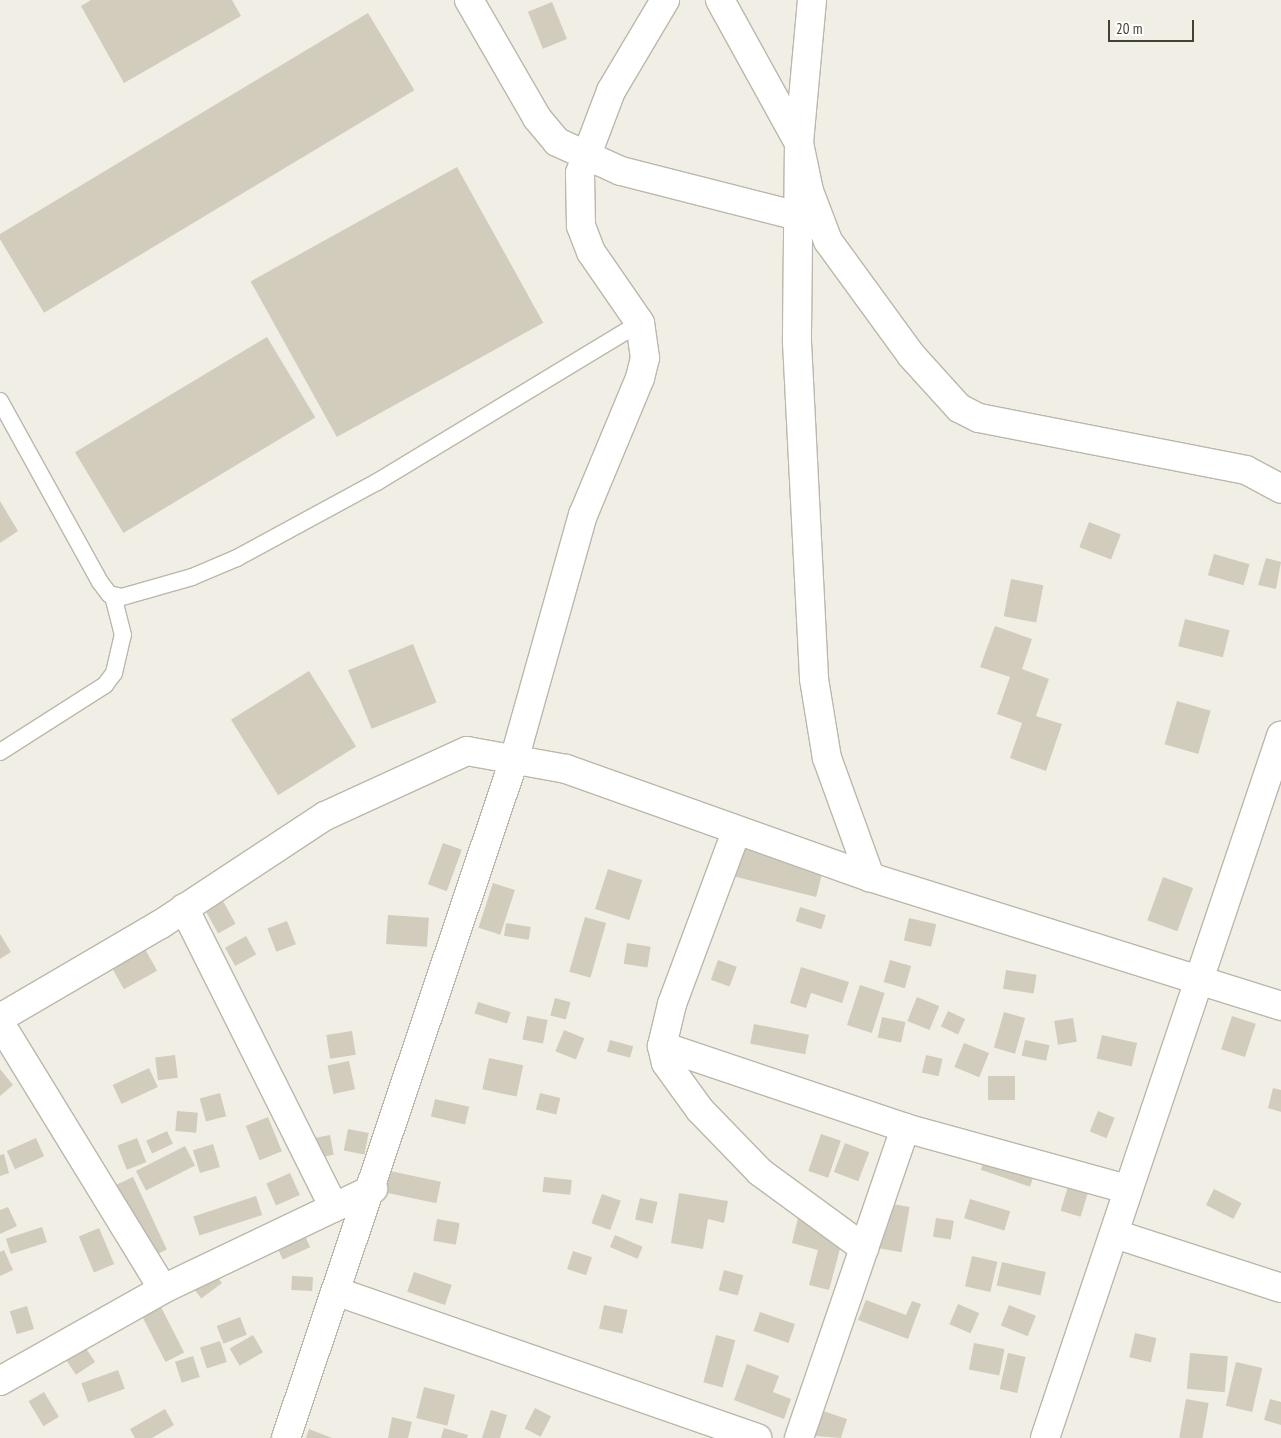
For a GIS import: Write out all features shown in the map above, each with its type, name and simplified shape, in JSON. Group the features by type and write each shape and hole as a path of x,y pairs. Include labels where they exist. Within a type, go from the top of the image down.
{"street":[{"path":"468,0 548,134 583,156 621,171 797,216"},
{"path":"286,1438 373,1190 514,760 583,515 640,378 645,358 640,323 590,252 581,226 578,203 583,156 611,91 666,0"},
{"path":"720,0 799,143 809,191 828,241 911,355 959,408 979,418 1246,470 1281,489"},
{"path":"812,0 799,143 797,342 818,715 835,786 870,877"},
{"path":"1045,1438 1281,736"},
{"path":"0,1018 184,908 325,816 446,758 471,751 584,775 736,832 870,877 1281,1006"},
{"path":"736,832 672,1004 662,1046 675,1080 735,1148 786,1192 864,1248"},
{"path":"184,908 334,1208"},
{"path":"0,1022 163,1289"},
{"path":"662,1046 905,1128 1128,1189"},
{"path":"799,1438 905,1128"},
{"path":"0,1381 163,1289 373,1190"},
{"path":"1115,1234 1281,1288"},
{"path":"338,1292 757,1438"}],"lane":[{"path":"113,596 130,596 192,577 237,558 377,482 640,323"},
{"path":"0,401 100,582 113,596 123,642 114,673 105,685 0,752"}],"building":[{"path":"91,0 232,0 241,16 124,83 81,6"},
{"path":"552,2 567,39 543,49 528,12"},
{"path":"368,13 414,90 44,313 0,239 0,234"},
{"path":"457,167 543,323 337,437 251,281"},
{"path":"267,337 315,418 123,533 75,452"},
{"path":"0,501 18,531 0,543"},
{"path":"1089,522 1121,534 1111,559 1079,547"},
{"path":"1214,554 1250,564 1244,585 1208,575"},
{"path":"1266,558 1281,562 1276,589 1258,585"},
{"path":"1011,579 1043,585 1036,623 1004,616"},
{"path":"1185,619 1230,630 1223,657 1178,646"},
{"path":"995,626 1032,639 1022,669 1049,679 1036,716 1062,724 1046,771 1010,758 1022,723 997,714 1010,677 980,667"},
{"path":"413,644 437,702 372,729 348,670"},
{"path":"309,671 356,746 278,795 231,720"},
{"path":"1177,701 1211,711 1198,754 1165,744"},
{"path":"741,839 825,860 816,897 732,876"},
{"path":"443,843 462,850 447,891 428,884"},
{"path":"608,869 642,880 629,920 595,909"},
{"path":"1163,877 1193,888 1177,931 1147,920"},
{"path":"493,883 515,890 500,935 478,928"},
{"path":"223,901 236,924 218,933 206,911"},
{"path":"800,907 826,915 821,929 796,921"},
{"path":"388,915 429,918 427,947 386,944"},
{"path":"585,917 606,923 590,978 569,972"},
{"path":"909,918 936,924 931,947 904,940"},
{"path":"287,921 296,944 276,952 267,929"},
{"path":"506,923 531,927 529,940 504,936"},
{"path":"0,934 11,952 0,959"},
{"path":"246,936 256,954 235,966 225,948"},
{"path":"627,943 651,947 647,967 624,964"},
{"path":"145,949 157,971 124,989 112,967"},
{"path":"718,960 737,967 730,987 711,980"},
{"path":"890,960 911,966 905,988 884,982"},
{"path":"801,967 849,982 842,1003 811,993 806,1008 790,1003"},
{"path":"1006,970 1037,975 1034,994 1003,989"},
{"path":"860,985 885,993 872,1033 847,1025"},
{"path":"917,997 939,1006 930,1030 907,1021"},
{"path":"555,998 570,1002 566,1020 550,1015"},
{"path":"478,1002 511,1012 507,1023 474,1013"},
{"path":"948,1011 965,1019 958,1034 941,1026"},
{"path":"1004,1012 1025,1018 1015,1054 994,1048"},
{"path":"527,1016 548,1020 543,1044 522,1040"},
{"path":"1232,1016 1256,1024 1245,1057 1221,1049"},
{"path":"882,1017 905,1022 901,1043 878,1038"},
{"path":"1073,1018 1077,1042 1058,1045 1054,1021"},
{"path":"754,1024 809,1035 805,1054 750,1044"},
{"path":"564,1030 584,1038 576,1060 555,1051"},
{"path":"352,1031 356,1055 330,1059 326,1035"},
{"path":"1102,1035 1137,1043 1132,1066 1097,1058"},
{"path":"610,1040 633,1046 630,1058 607,1052"},
{"path":"1025,1040 1049,1045 1046,1061 1022,1056"},
{"path":"964,1043 989,1053 979,1077 954,1067"},
{"path":"175,1055 178,1078 158,1080 155,1057"},
{"path":"926,1055 943,1059 939,1076 922,1073"},
{"path":"489,1058 523,1065 517,1097 482,1089"},
{"path":"349,1061 355,1089 334,1094 327,1066"},
{"path":"149,1068 158,1087 122,1104 113,1085"},
{"path":"0,1069 13,1085 0,1096"},
{"path":"988,1076 1015,1076 1015,1100 988,1100"},
{"path":"1273,1088 1281,1090 1281,1112 1268,1108"},
{"path":"220,1093 226,1116 206,1122 200,1098"},
{"path":"540,1093 560,1098 556,1115 536,1109"},
{"path":"435,1099 469,1107 465,1124 431,1117"},
{"path":"177,1111 198,1113 196,1133 175,1131"},
{"path":"1098,1111 1115,1118 1106,1138 1090,1131"},
{"path":"268,1117 282,1151 260,1160 246,1126"},
{"path":"348,1129 369,1133 364,1155 344,1151"},
{"path":"167,1131 173,1144 152,1153 146,1141"},
{"path":"821,1134 841,1141 828,1178 808,1171"},
{"path":"330,1135 334,1155 316,1158 312,1138"},
{"path":"36,1138 44,1156 15,1169 7,1151"},
{"path":"137,1138 146,1162 127,1170 117,1146"},
{"path":"845,1143 869,1152 858,1181 834,1172"},
{"path":"213,1144 220,1167 200,1173 193,1150"},
{"path":"185,1146 195,1166 146,1191 136,1171"},
{"path":"988,1149 1037,1166 1030,1187 981,1170"},
{"path":"4,1154 9,1173 0,1176 0,1155"},
{"path":"390,1171 441,1182 436,1203 385,1193"},
{"path":"290,1173 300,1195 276,1206 266,1184"},
{"path":"133,1177 167,1250 144,1260 110,1188"},
{"path":"544,1177 572,1180 570,1195 542,1192"},
{"path":"1069,1183 1089,1189 1081,1217 1061,1211"},
{"path":"1214,1189 1242,1203 1233,1219 1206,1205"},
{"path":"679,1193 728,1201 724,1223 708,1219 703,1249 671,1243"},
{"path":"602,1194 621,1201 610,1230 591,1223"},
{"path":"256,1196 262,1215 199,1235 193,1216"},
{"path":"640,1198 658,1202 653,1223 635,1219"},
{"path":"970,1199 1010,1211 1004,1230 964,1218"},
{"path":"887,1203 910,1207 902,1252 879,1248"},
{"path":"8,1207 17,1226 0,1234 0,1210"},
{"path":"798,1218 845,1230 829,1290 809,1285 818,1250 792,1243"},
{"path":"936,1218 954,1221 951,1240 933,1237"},
{"path":"437,1219 460,1223 456,1245 433,1241"},
{"path":"42,1227 47,1242 11,1254 6,1239"},
{"path":"99,1228 114,1264 94,1272 79,1237"},
{"path":"302,1229 310,1247 283,1259 275,1241"},
{"path":"615,1235 643,1247 638,1259 610,1247"},
{"path":"4,1250 13,1270 0,1276 0,1252"},
{"path":"573,1251 592,1257 586,1275 567,1269"},
{"path":"972,1256 997,1262 990,1292 965,1286"},
{"path":"1002,1262 1046,1272 1040,1296 997,1285"},
{"path":"210,1267 222,1283 201,1299 189,1283"},
{"path":"724,1270 743,1275 738,1295 719,1290"},
{"path":"414,1272 452,1285 445,1305 407,1292"},
{"path":"292,1276 313,1277 312,1291 291,1290"},
{"path":"866,1300 906,1315 912,1301 921,1304 908,1339 858,1320"},
{"path":"958,1304 979,1313 971,1333 949,1324"},
{"path":"604,1305 627,1310 622,1333 599,1328"},
{"path":"1009,1305 1036,1316 1028,1336 1001,1325"},
{"path":"27,1306 34,1329 17,1334 10,1311"},
{"path":"161,1307 184,1352 165,1362 142,1317"},
{"path":"760,1312 795,1324 788,1343 753,1331"},
{"path":"240,1317 247,1335 223,1344 217,1326"},
{"path":"1135,1333 1156,1338 1151,1362 1129,1357"},
{"path":"253,1335 263,1352 240,1366 230,1348"},
{"path":"716,1335 735,1340 723,1388 703,1382"},
{"path":"220,1341 227,1362 207,1368 200,1347"},
{"path":"974,1343 1004,1349 999,1375 969,1370"},
{"path":"85,1347 95,1362 76,1375 66,1360"},
{"path":"1008,1353 1026,1357 1017,1393 1000,1389"},
{"path":"1190,1353 1228,1356 1225,1392 1187,1389"},
{"path":"193,1356 200,1377 182,1383 175,1362"},
{"path":"1236,1362 1262,1368 1252,1412 1226,1406"},
{"path":"747,1364 779,1376 773,1392 791,1399 784,1419 734,1400"},
{"path":"118,1370 125,1389 88,1402 81,1383"},
{"path":"424,1387 455,1395 447,1426 416,1418"},
{"path":"44,1392 59,1417 44,1426 29,1401"},
{"path":"1186,1399 1209,1403 1202,1438 1179,1437"},
{"path":"1270,1399 1281,1402 1281,1425 1264,1420"},
{"path":"535,1408 551,1416 541,1437 525,1428"},
{"path":"165,1409 174,1425 152,1438 135,1438 130,1429"},
{"path":"491,1410 507,1415 500,1438 482,1438"},
{"path":"823,1411 847,1419 841,1438 815,1436"},
{"path":"392,1417 412,1422 408,1438 388,1438"},
{"path":"444,1428 468,1435 467,1438 441,1438"},
{"path":"309,1429 332,1438 306,1438"}]}
